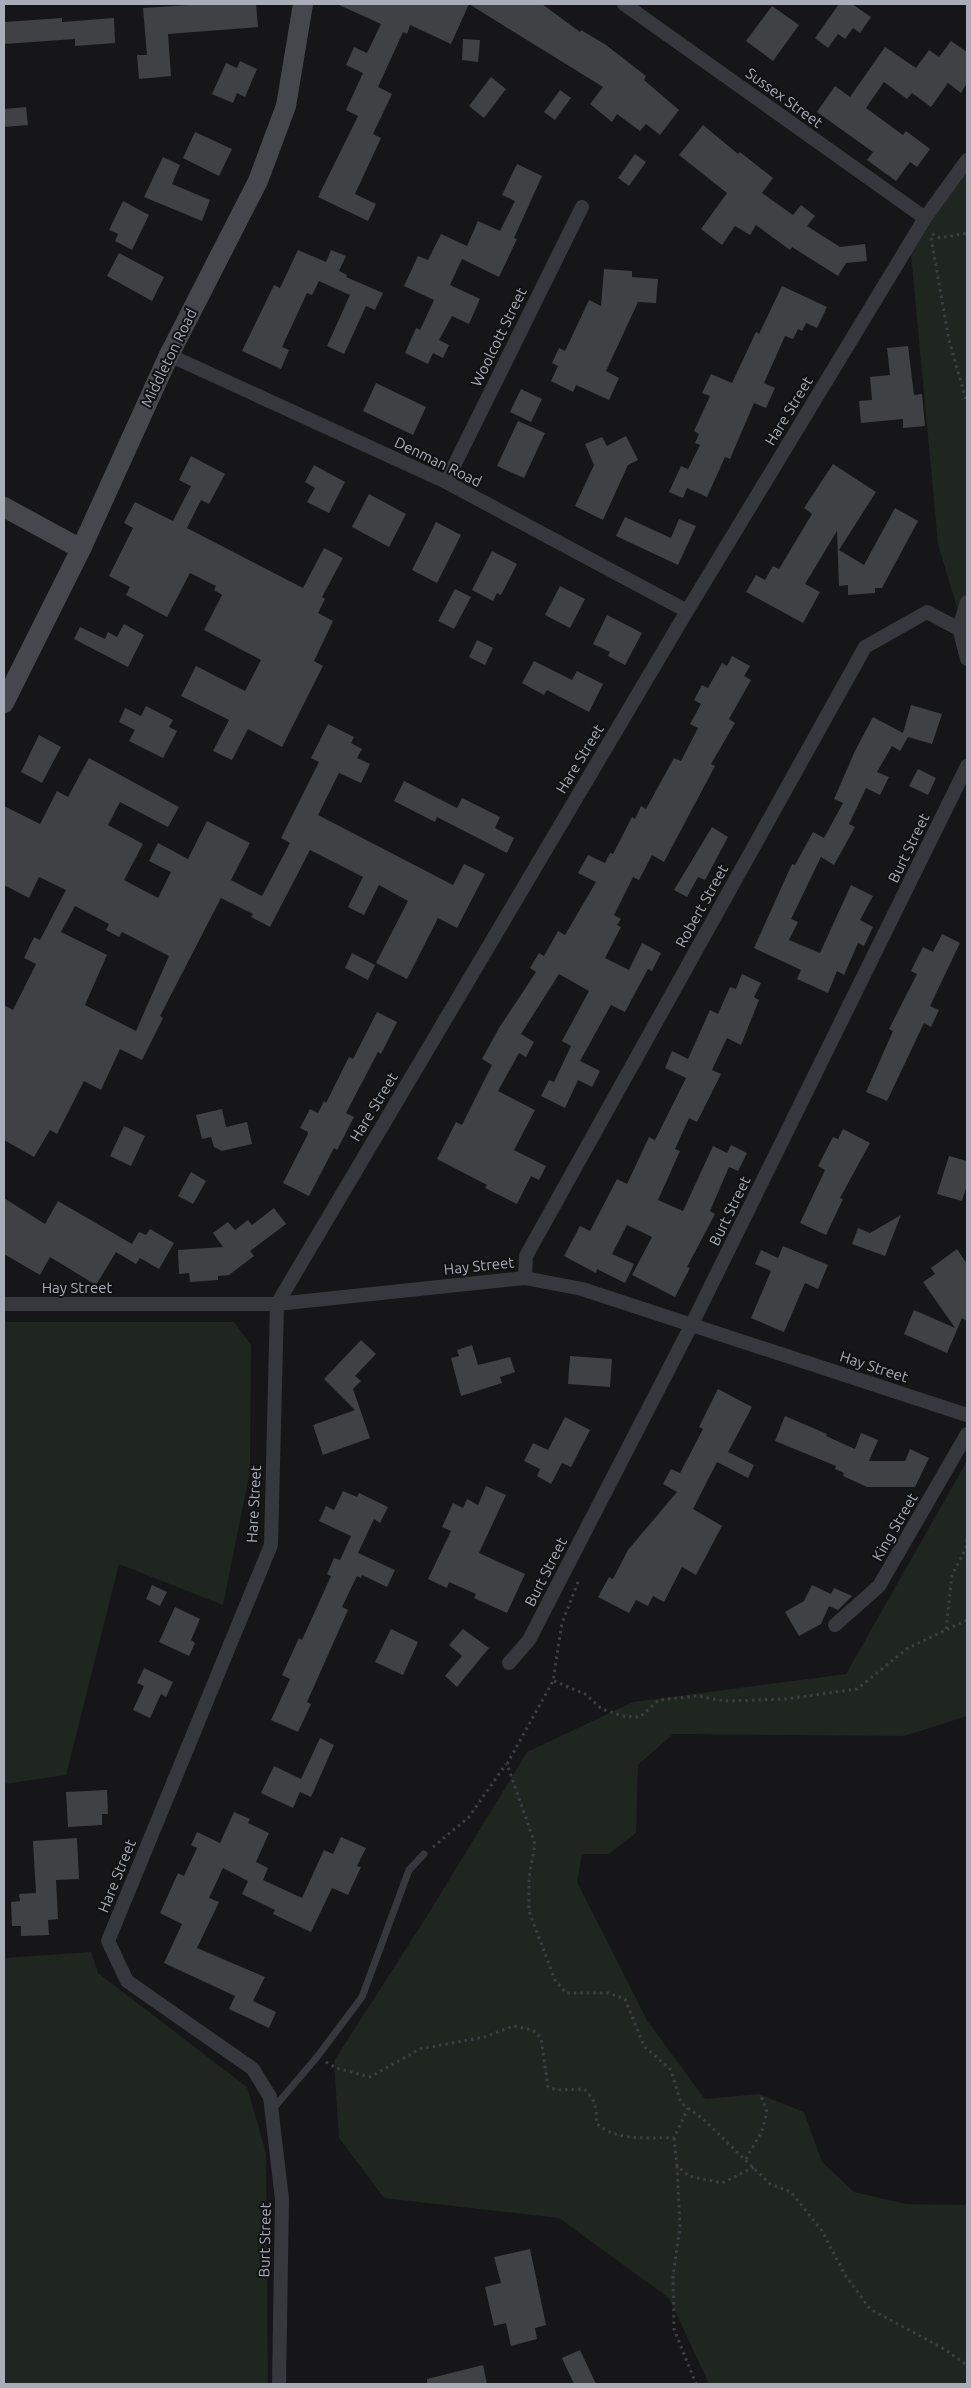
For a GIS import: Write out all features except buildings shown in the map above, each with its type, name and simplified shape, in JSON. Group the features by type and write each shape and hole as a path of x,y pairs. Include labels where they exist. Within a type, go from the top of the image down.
{"main road":[{"name":"Middleton Road","path":"4,703 81,549 169,355 258,181 286,106 303,4"},
{"path":"4,507 81,549"}],"street":[{"name":"Sussex Street","path":"624,4 925,218"},
{"name":"Hare Street","path":"271,2104 253,2069 127,1980 108,1941 271,1545 277,1304 687,611 925,218 967,160"},
{"name":"Woolcott Street","path":"446,482 582,206"},
{"name":"Denman Road","path":"169,355 446,482 687,611"},
{"path":"967,602 959,629 967,659"},
{"name":"Robert Street","path":"525,1278 526,1256 865,647 927,612 959,629"},
{"name":"Burt Street","path":"509,1663 529,1640 692,1324 967,766"},
{"name":"Hay Street","path":"4,1304 277,1304 525,1278 582,1289 967,1415"},
{"name":"King Street","path":"835,1625 879,1586 967,1434"},
{"name":"Burt Street","path":"271,2104 282,2199 279,2384"}],"lane":[{"path":"271,2104 316,2057 362,1997 409,1870 424,1854"}],"path":[{"path":"925,218 930,233 949,340 967,403"},
{"path":"930,233 940,238 967,233"},
{"path":"946,1630 952,1575 966,1548 967,1539"},
{"path":"424,1854 468,1817 507,1764 553,1681 562,1623 580,1578"},
{"path":"553,1681 585,1694 602,1709 622,1716 640,1717 659,1700 697,1696 724,1701 786,1699 857,1689 908,1648 967,1620"},
{"path":"507,1764 535,1844 529,1876 529,1911 555,1980 566,1992 608,1993 625,1999 644,2046 671,2070 681,2103 746,2159 770,2184 791,2192 822,2230 845,2275 870,2309 967,2365"},
{"path":"316,2057 336,2068 370,2077 420,2049 484,2037 514,2026 533,2030 541,2038 548,2087 557,2090 584,2089 593,2096 597,2110 596,2123 605,2131 618,2137 674,2138"},
{"path":"746,2159 762,2131 767,2112 761,2096"},
{"path":"688,2108 674,2138 680,2227 673,2276 674,2329 696,2384"},
{"path":"677,2166 689,2176 722,2183 754,2167"}],"shaded area":[{"path":"967,160 967,641 938,544 910,243"},
{"path":"4,1322 234,1322 251,1345 250,1471 223,1605 119,1564 66,1775 4,1784"},
{"path":"967,1461 967,1716 904,1736 673,1734 638,1765 636,1833 609,1854 582,1854 577,1882 648,2022 705,2099 759,2094 804,2112 822,2162 854,2192 906,2204 967,2205 967,2384 709,2384 669,2298 559,2218 384,2198 339,2138 334,2061 427,1916 527,1752 633,1702 846,1674"},
{"path":"91,1952 98,1973 247,2087 266,2153 268,2384 4,2384 4,1958"}]}
